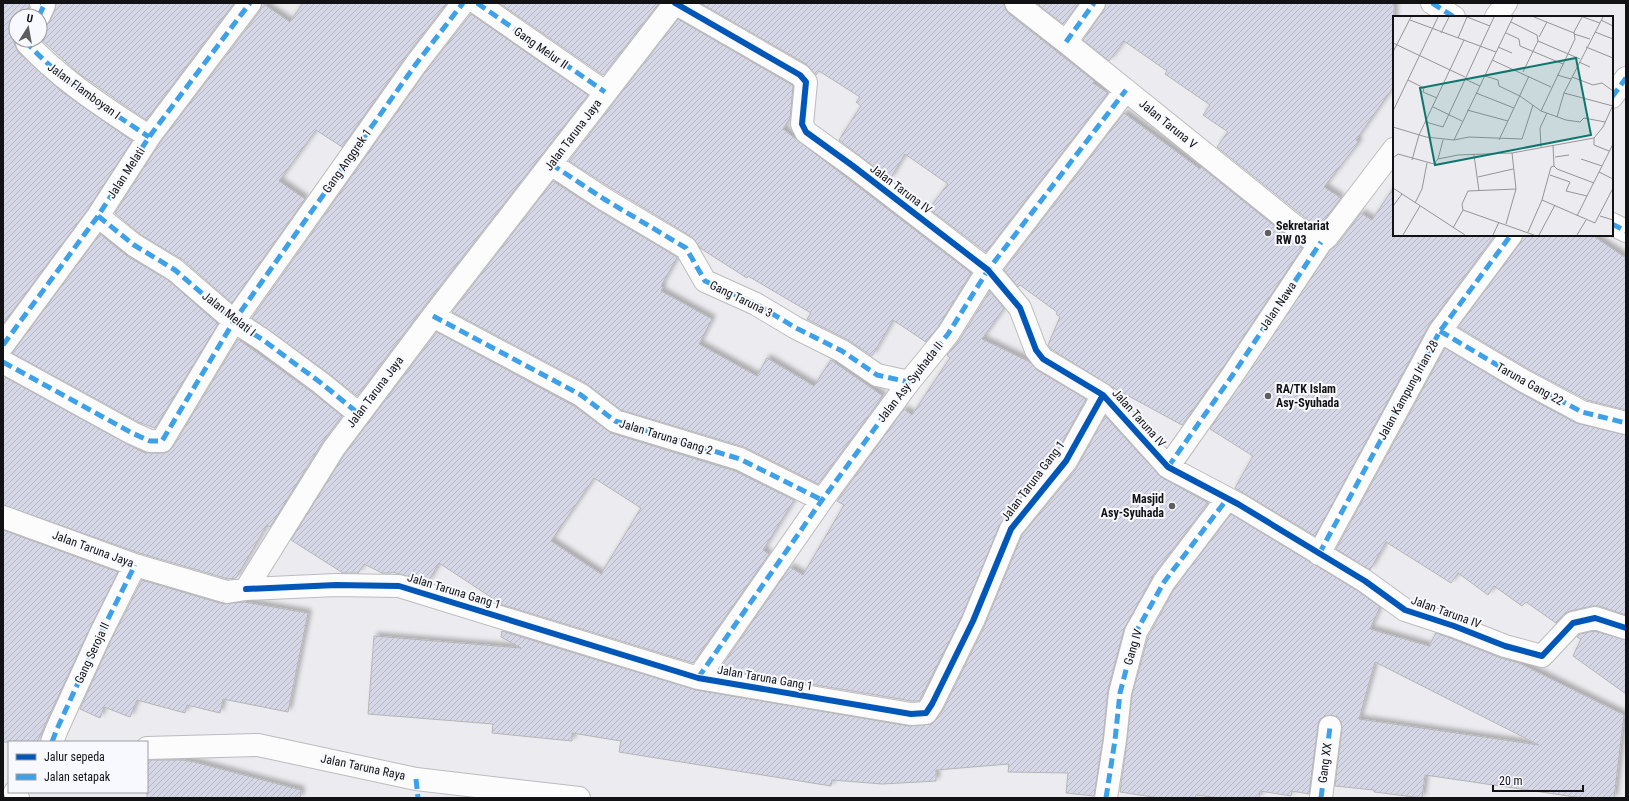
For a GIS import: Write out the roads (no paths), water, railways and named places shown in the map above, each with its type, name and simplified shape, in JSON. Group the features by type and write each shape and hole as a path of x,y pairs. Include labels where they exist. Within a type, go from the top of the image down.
{"street":[{"name":"Jalan Melati","path":"3,345 98,216 149,137 250,3"},
{"name":"Gang Anggrek 1","path":"3,362 150,442 162,441 234,321 411,70 463,3"},
{"name":"Gang Melur II","path":"477,3 606,92"},
{"name":"Jalan Taruna Jaya","path":"3,517 135,565 227,592 246,589 334,448 432,316 552,164 675,3"},
{"name":"Jalan Taruna IV","path":"675,3 800,75 806,82 802,124 806,132 988,270 1020,308 1036,350 1043,358 1103,395 1168,467 1227,499 1365,581 1405,610 1454,626 1505,646 1542,656 1572,623 1595,618 1626,628"},
{"name":"Jalan Taruna V","path":"1016,3 1311,239 1321,242"},
{"path":"1066,42 1094,3"},
{"path":"1432,3 1452,16"},
{"path":"1497,16 1506,3"},
{"name":"Jalan Flamboyan I","path":"30,48 42,61 66,81 149,137"},
{"path":"1613,96 1626,78"},
{"name":"Jalan Asy Syuhada II","path":"698,678 822,500 909,382 948,334 988,270 1126,90"},
{"name":"Jalan Nawa","path":"1168,467 1232,376 1321,242 1327,237 1393,150"},
{"name":"Gang Taruna 3","path":"552,164 604,199 686,248 705,281 756,304 796,328 842,352 877,375 909,382"},
{"name":"Jalan Melati I","path":"98,216 134,245 175,270 234,321 263,340 321,383 359,414"},
{"path":"1613,225 1626,232"},
{"name":"Jalan Kampung Irian 28","path":"1319,554 1440,331 1510,236"},
{"name":"Jalan Taruna Gang 2","path":"432,316 581,394 615,421 740,460 822,500"},
{"name":"Taruna Gang 22","path":"1440,331 1524,381 1582,412 1626,423"},
{"name":"Jalan Taruna Gang 1","path":"246,589 336,584 399,586 698,678 910,714 926,713 932,704 973,621 1011,529 1066,461 1103,395"},
{"name":"Gang IV","path":"1106,798 1115,740 1120,693 1136,632 1164,582 1227,499"},
{"name":"Gang Seroja II","path":"52,741 56,729 96,643 135,565"},
{"name":"Gang XX","path":"1321,798 1330,728"},
{"name":"Jalan Taruna Raya","path":"148,748 258,745 417,788 579,798"}],"place":[{"name":"Sekretariat RW 03","path":"1268,233"},
{"name":"RA/TK Islam Asy-Syuhada","path":"1268,396"},
{"name":"Masjid Asy-Syuhada","path":"1172,506"}]}
